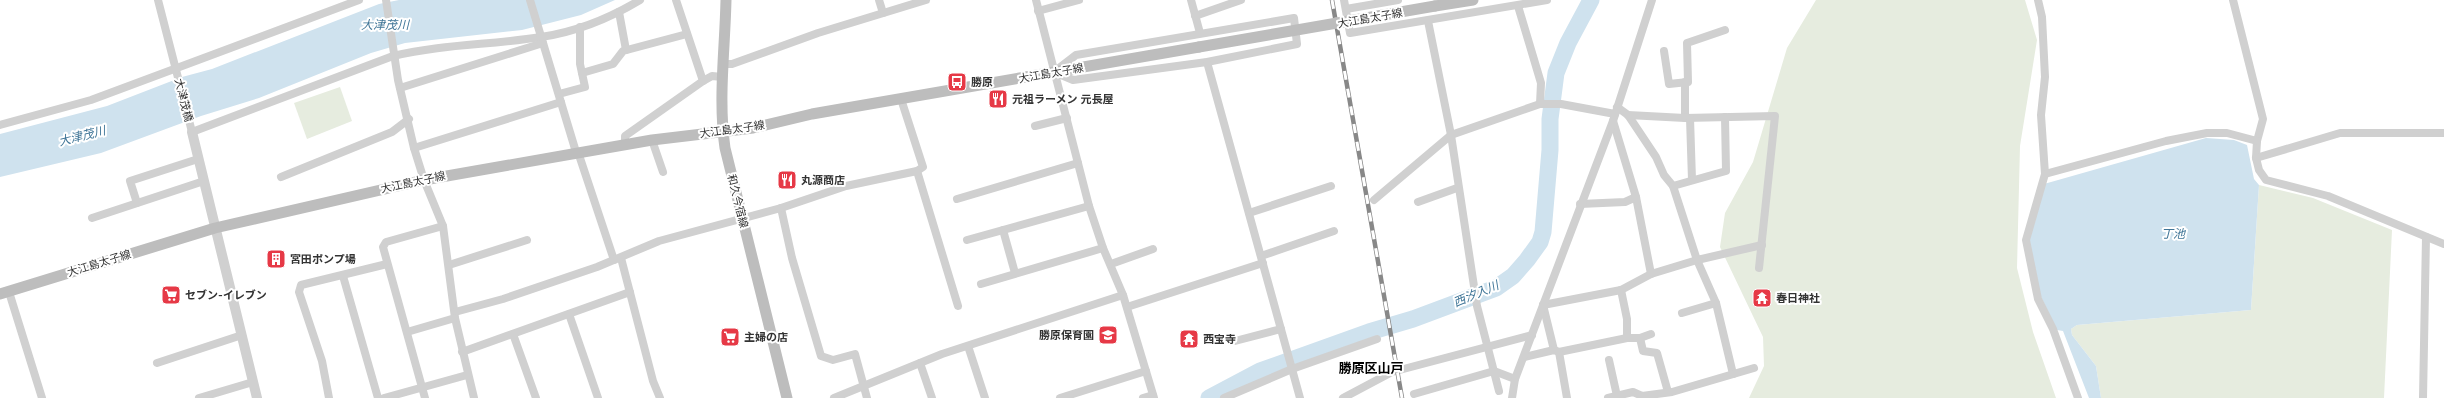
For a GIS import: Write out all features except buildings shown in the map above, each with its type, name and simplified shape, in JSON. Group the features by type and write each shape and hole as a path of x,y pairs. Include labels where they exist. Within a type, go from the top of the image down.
{"main road":[{"name":"和久今宿線","path":"726,0 722,77 723,131 742,217 787,398"},
{"name":"大江島太子線","path":"5,293 215,228 424,180 652,140 753,128 812,114 1473,0"}],"street":[{"name":"大津茂橋","path":"158,0 192,132"},
{"path":"0,125 91,100 359,0"},
{"path":"386,0 393,56 409,119 414,148 424,180 442,226 449,264 455,315 467,375 474,398"},
{"path":"530,0 577,152 630,292 653,381 660,398"},
{"path":"400,88 580,27 619,12 640,0"},
{"path":"676,0 703,81"},
{"path":"879,0 883,13"},
{"path":"723,64 732,64 818,33 926,0"},
{"path":"1036,0 1089,206 1103,248 1123,295 1153,397 1143,398"},
{"path":"1038,11 1079,0"},
{"path":"1191,0 1200,33"},
{"path":"1195,16 1242,0"},
{"path":"1344,0 1350,33 1547,0"},
{"path":"1346,9 1398,0"},
{"path":"1512,398 1515,379 1615,114 1652,0"},
{"path":"2038,0 2042,17 2045,77 2041,115 2045,174 2026,240 2038,299 2053,329 2078,398"},
{"path":"2233,0 2263,119 2257,141 2256,158 2259,170 2266,180 2328,196 2444,244"},
{"path":"1518,6 1541,83 1540,104"},
{"path":"619,12 626,50"},
{"path":"1294,18 1297,44 1207,62 1073,80 1054,72 1076,55 1294,18"},
{"path":"1428,21 1451,135 1457,188 1477,306 1499,390"},
{"path":"414,148 560,98 585,86 582,73 580,27"},
{"path":"1664,51 1669,84 1688,82 1687,43 1725,30"},
{"path":"582,73 614,64 626,50 687,34"},
{"path":"257,398 192,132 393,56 427,48 542,40"},
{"path":"1207,62 1300,398"},
{"path":"625,145 625,136 703,81 712,76 722,77"},
{"path":"1685,82 1692,180"},
{"path":"407,332 618,259 659,242 742,217 781,208 846,186 917,171 923,167 901,99"},
{"path":"1374,200 1451,135 1540,104 1561,104 1628,115 1687,118 1775,116 1759,268"},
{"path":"1615,114 1636,197 1651,274"},
{"path":"1628,115 1656,157 1664,175 1674,186 1697,260 1716,303 1733,374"},
{"path":"1674,186 1726,171 1725,117"},
{"path":"1035,126 1067,118"},
{"path":"281,177 392,132 409,119"},
{"path":"2045,174 2166,141 2207,133 2227,133 2257,141"},
{"path":"2256,158 2340,133 2444,133"},
{"path":"652,140 663,172"},
{"path":"137,203 130,181 198,158"},
{"path":"957,199 1078,162"},
{"path":"917,171 958,306"},
{"path":"92,218 204,181"},
{"path":"1249,213 1331,186"},
{"path":"1418,202 1457,188"},
{"path":"1580,204 1625,202 1636,197"},
{"path":"967,240 1089,206"},
{"path":"781,208 792,258 821,356 833,360 854,354 867,398"},
{"path":"425,398 383,247 386,242 442,226"},
{"path":"1004,230 1015,273"},
{"path":"1127,307 1262,260 1334,231"},
{"path":"2423,398 2426,237"},
{"path":"449,264 527,240"},
{"path":"1543,305 1620,290 1651,274 1697,260 1762,245"},
{"path":"981,284 1103,248"},
{"path":"1111,264 1153,249"},
{"path":"329,398 322,361 299,292 301,285 343,276 387,264"},
{"path":"343,276 378,398"},
{"path":"1620,290 1627,319 1627,338"},
{"path":"462,352 630,292"},
{"path":"5,293 42,398"},
{"path":"834,398 920,363 1123,295"},
{"path":"1682,313 1716,303"},
{"path":"1543,305 1557,351 1567,398"},
{"path":"569,314 598,398"},
{"path":"1235,341 1281,329"},
{"path":"514,334 536,398"},
{"path":"1524,357 1627,338 1640,338 1651,334"},
{"path":"157,364 242,335"},
{"path":"1343,398 1386,374 1532,335"},
{"path":"1640,338 1643,351 1656,353 1671,394"},
{"path":"1224,398 1292,369 1377,339"},
{"path":"968,346 985,398"},
{"path":"1609,360 1617,396"},
{"path":"920,363 932,398"},
{"path":"1608,398 1633,392 1642,396 1671,394 1754,368"},
{"path":"1060,398 1146,371"},
{"path":"1414,394 1494,371 1515,379"},
{"path":"384,398 467,375"},
{"path":"199,398 253,382"}],"shaded area":[{"path":"1816,0 2025,0 2037,40 2020,146 2017,268 2033,332 2056,398 1749,398 1764,366 1763,337 1720,247 1725,213 1753,162 1787,48"},
{"path":"340,87 352,121 307,139 294,103"},
{"path":"2259,185 2313,198 2392,230 2384,398 2101,398 2096,366 2072,335 2071,329 2077,325 2251,310"}],"water":[{"name":"大津茂川","path":"399,0 615,0 581,15 522,30 405,43 371,53 259,98 201,116 101,153 0,177 0,134 107,106 182,77 212,69 379,4"},
{"name":"丁池","path":"2206,138 2234,140 2247,145 2254,179 2259,185 2251,310 2077,325 2071,329 2072,335 2096,366 2101,398 2089,398 2063,331 2057,330 2041,297 2029,239 2044,184"}],"waterway":[{"name":"西汐入川","path":"1209,398 1260,371 1369,332 1413,319 1496,288 1513,276 1540,242 1543,232 1550,150 1550,119 1556,73 1568,43 1591,0"}],"railway":[{"path":"1332,0 1402,398"}],"place":[{"name":"勝原","path":"957,82"},
{"name":"元祖ラーメン 元長屋","path":"998,99"},
{"name":"丸源商店","path":"787,180"},
{"name":"宮田ポンプ場","path":"276,259"},
{"name":"セブン-イレブン","path":"171,295"},
{"name":"春日神社","path":"1762,298"},
{"name":"勝原保育園","path":"1108,335"},
{"name":"主婦の店","path":"730,337"},
{"name":"西宝寺","path":"1189,339"}],"district":[{"name":"勝原区山戸","path":"1371,368"}]}
